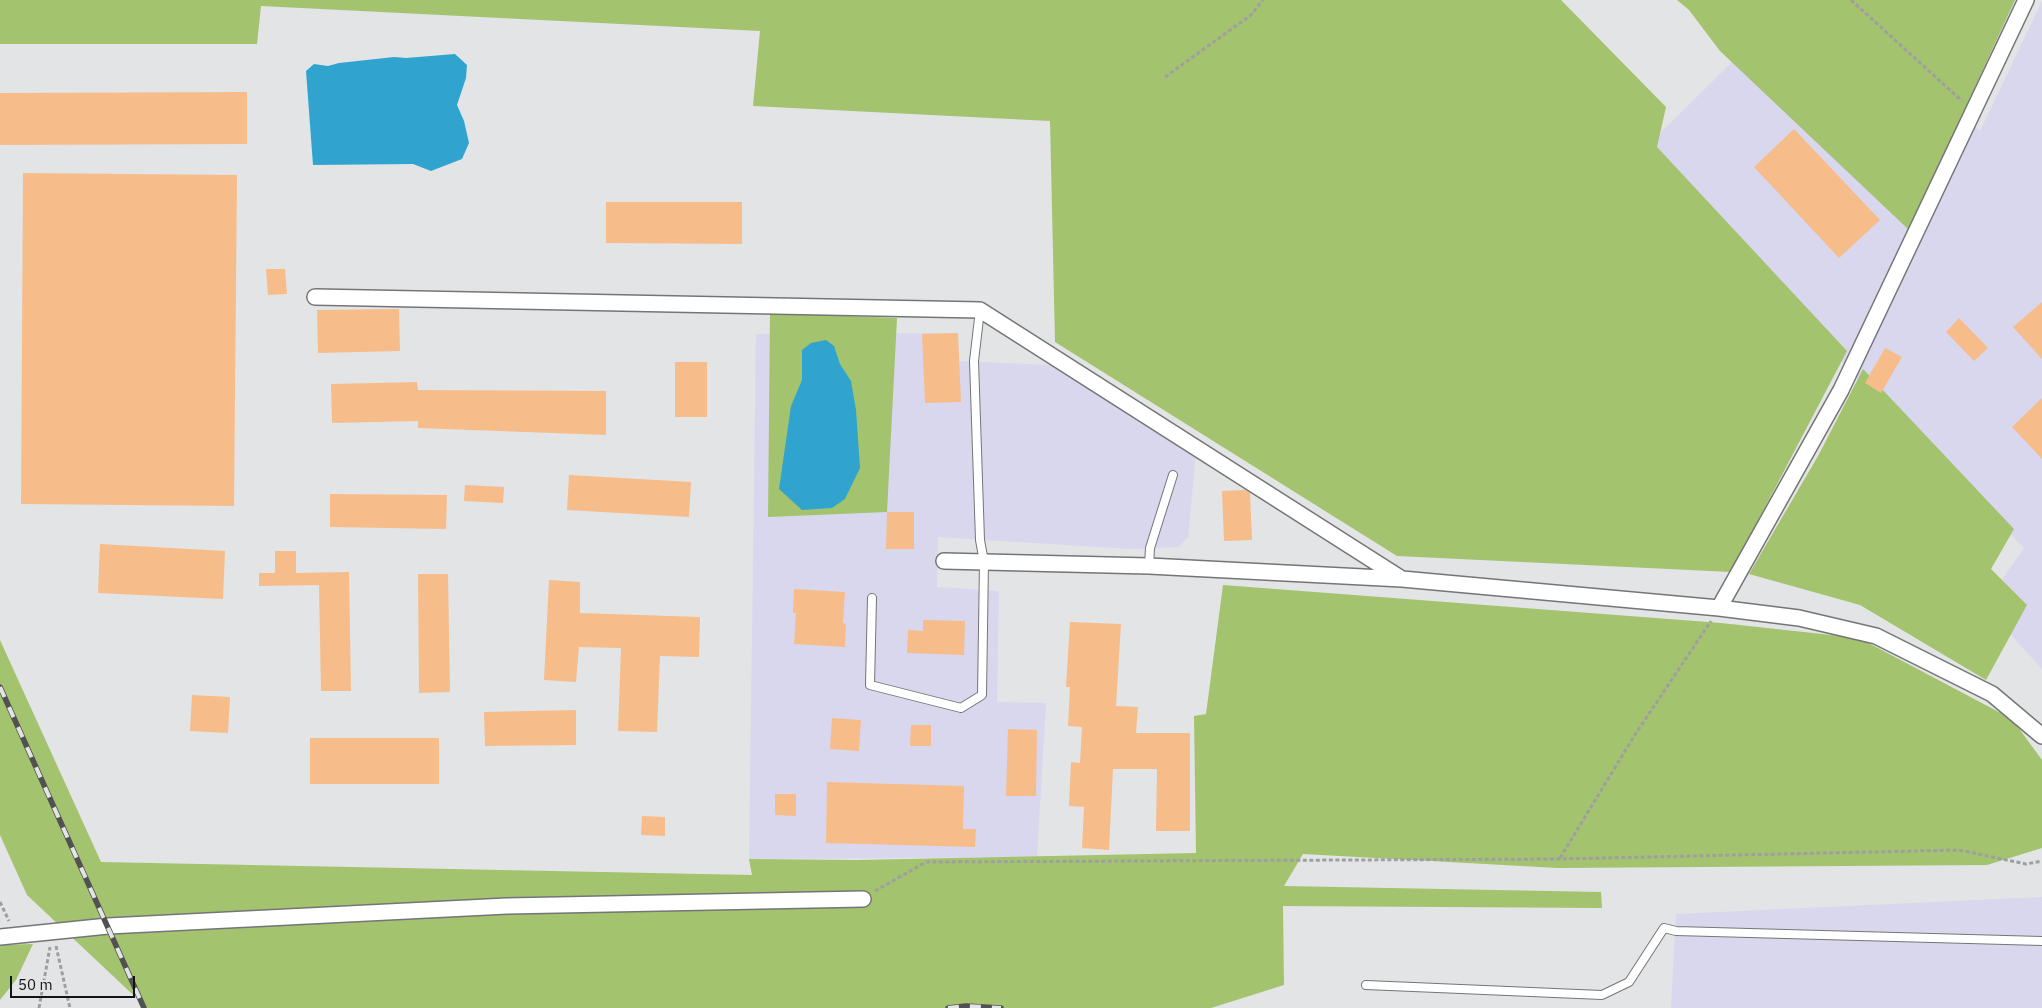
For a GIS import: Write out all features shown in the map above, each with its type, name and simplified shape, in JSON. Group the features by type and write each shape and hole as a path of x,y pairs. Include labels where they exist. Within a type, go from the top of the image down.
{"street":[{"path":"1720,608 1841,390 2026,0"},
{"path":"315,297 980,310 1402,579"},
{"path":"944,561 1149,566 1402,579 1720,608 1799,618 1876,636 1992,694 2042,736"},
{"path":"0,937 108,926 507,906 863,898"}],"lane":[{"path":"872,598 870,685 961,708 982,695 984,562 980,540 974,361 980,310"},
{"path":"1149,566 1150,548 1173,475"},
{"path":"1366,985 1602,995 1629,982 1664,928 1676,931 2042,941"}],"path":[{"path":"1165,77 1251,15 1263,0"},
{"path":"1851,0 1973,112"},
{"path":"1559,859 1636,733 1720,608"},
{"path":"863,898 926,862 1559,859 1959,850 2026,864 2042,861"},
{"path":"0,902 9,921"},
{"path":"39,1008 53,933"},
{"path":"53,933 70,1008"}],"shaded area":[{"path":"1795,0 1832,0 1980,131 2042,1 2042,669 1984,605 2024,548 1849,370 1650,143"},
{"path":"958,333 959,361 1051,365 1196,453 1188,537 1178,547 1130,549 938,537 937,587 999,591 997,702 1046,703 1037,857 749,859 756,334"},
{"path":"2042,897 2042,1008 1671,1008 1676,914"}],"green space":[{"path":"0,0 1561,0 1666,107 1657,147 1847,351 1731,572 1397,556 1055,342 1050,121 753,106 760,31 261,6 257,44 0,44"},
{"path":"1677,0 2015,0 1909,230 1720,51 1689,10"},
{"path":"770,313 897,318 887,512 768,517"},
{"path":"1863,369 2014,529 1991,569 2027,605 1986,680 1860,605 1749,574 1818,456"},
{"path":"1223,585 1721,623 1859,638 2012,719 2042,760 2042,848 1987,865 1558,868 1303,854 1284,886 1601,892 1602,908 1283,906 1284,985 1211,1008 147,1008 27,895 0,835 0,640 101,862 752,875 749,859 857,860 1196,853 1194,716 1206,714"},
{"path":"33,944 16,980 0,1000 0,945"}],"water":[{"path":"455,54 467,65 466,78 457,105 464,121 469,143 462,159 431,171 413,164 313,165 306,71 314,64 328,66 394,57 406,58"},
{"path":"826,340 834,346 840,364 851,381 856,410 860,468 845,499 832,508 802,510 779,489 791,406 802,380 802,350 811,343"}],"building":[{"path":"247,92 247,144 0,145 0,93"},
{"path":"1794,129 1880,220 1839,258 1754,167"},
{"path":"23,173 237,175 234,506 21,504"},
{"path":"606,202 742,202 742,244 606,243"},
{"path":"266,269 285,269 287,294 268,295"},
{"path":"2042,302 2042,359 2013,327"},
{"path":"399,309 400,351 318,353 317,310"},
{"path":"1959,318 1988,348 1974,361 1946,332"},
{"path":"958,333 961,402 925,403 922,334"},
{"path":"1885,348 1902,357 1881,393 1865,383"},
{"path":"675,362 707,362 707,417 675,417"},
{"path":"417,382 418,390 606,391 606,435 418,428 418,421 332,423 331,384"},
{"path":"2042,398 2042,459 2012,427"},
{"path":"569,475 691,482 689,517 567,510"},
{"path":"465,485 504,487 503,503 464,501"},
{"path":"1245,490 1250,493 1252,540 1224,541 1222,491"},
{"path":"330,494 447,495 446,529 330,527"},
{"path":"887,512 914,512 914,549 886,549"},
{"path":"100,544 225,551 223,599 98,593"},
{"path":"275,551 296,551 296,573 349,572 351,691 321,691 319,585 259,586 259,573 275,573"},
{"path":"418,574 448,574 450,692 419,693"},
{"path":"549,580 580,582 580,613 700,617 699,657 660,656 657,732 618,731 621,648 579,647 576,682 544,680"},
{"path":"794,589 845,592 843,623 846,624 845,647 794,644 796,613 793,613"},
{"path":"923,620 965,621 964,655 907,653 908,630 923,631"},
{"path":"1070,622 1121,624 1116,706 1138,707 1136,733 1190,733 1190,831 1156,831 1157,769 1113,769 1109,850 1082,848 1084,807 1069,806 1071,762 1080,763 1082,727 1068,726 1070,687 1066,687"},
{"path":"192,695 230,697 228,733 190,731"},
{"path":"576,710 576,745 485,746 484,712"},
{"path":"832,718 861,720 859,751 830,749"},
{"path":"911,725 931,725 931,746 910,746"},
{"path":"1008,729 1037,730 1036,796 1006,796"},
{"path":"310,738 439,738 439,784 310,784"},
{"path":"827,782 964,786 963,829 976,829 975,847 826,843"},
{"path":"775,794 796,794 796,816 775,815"},
{"path":"642,816 665,817 665,836 641,835"}],"railway":[{"path":"0,687 144,1008"},
{"path":"948,1008 966,1006 1001,1008"}]}
